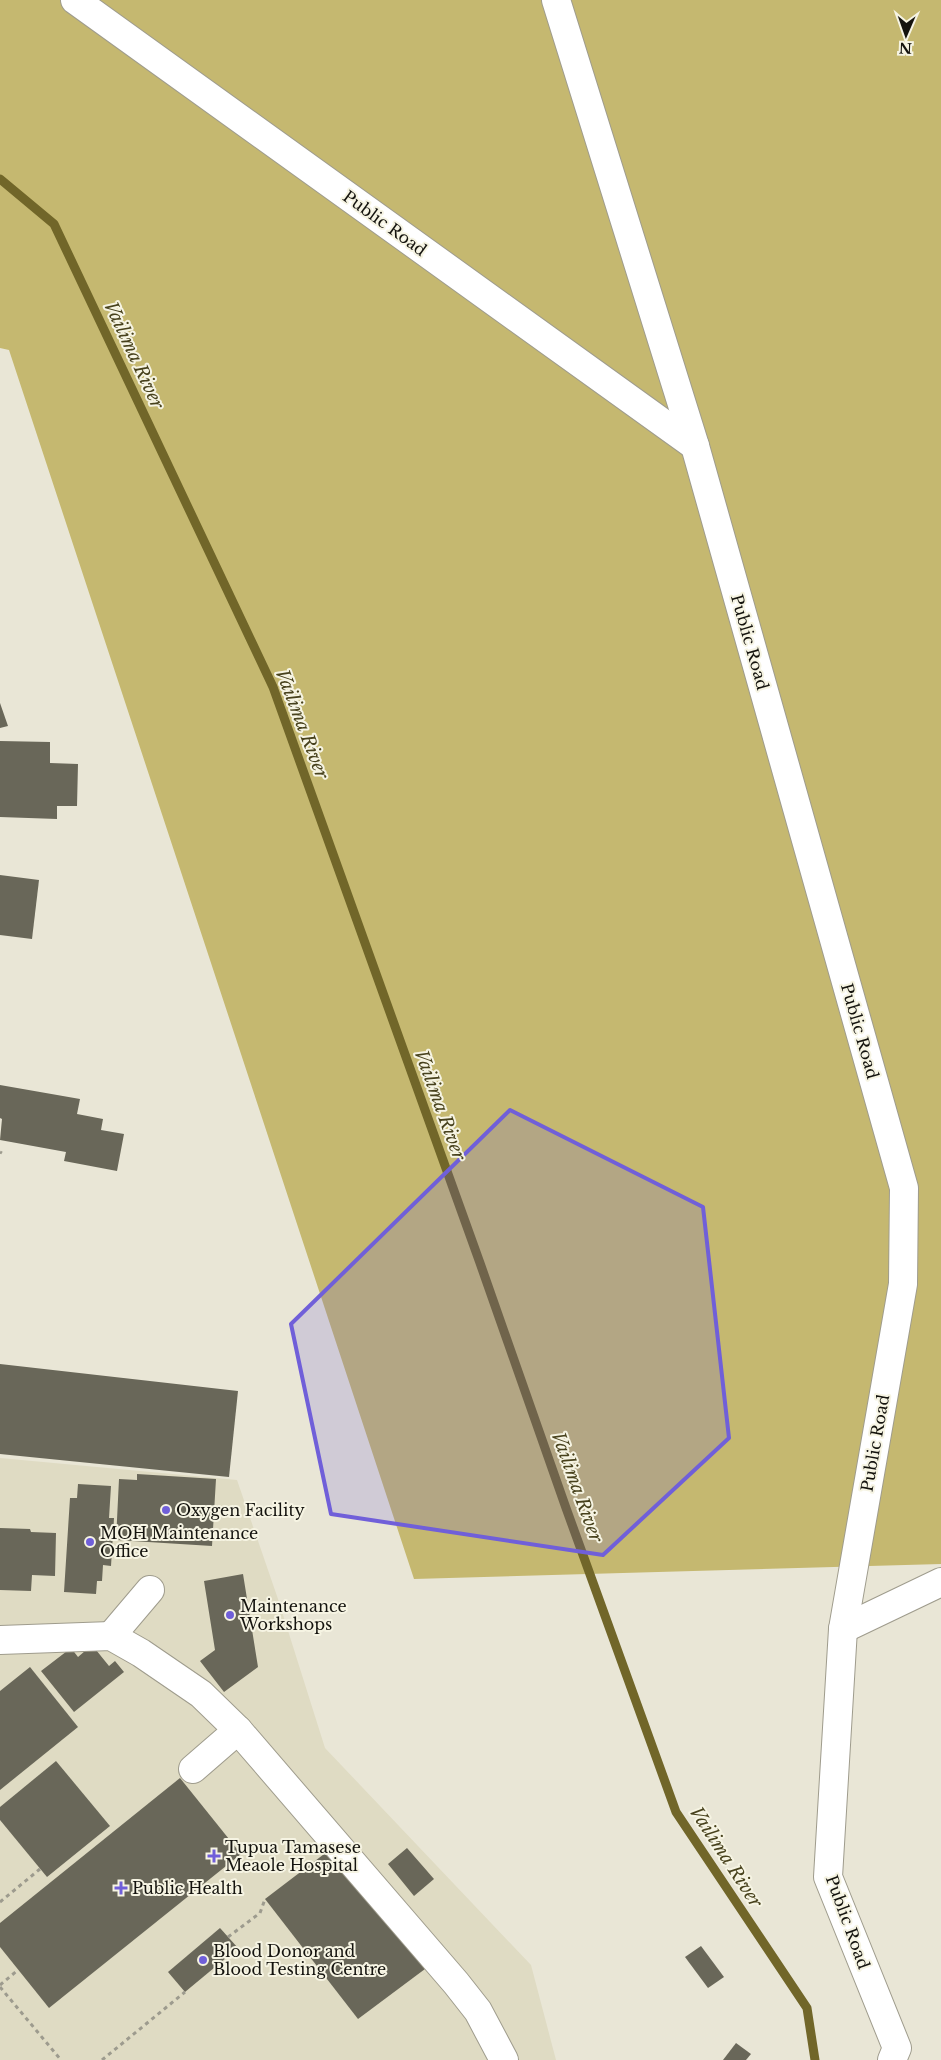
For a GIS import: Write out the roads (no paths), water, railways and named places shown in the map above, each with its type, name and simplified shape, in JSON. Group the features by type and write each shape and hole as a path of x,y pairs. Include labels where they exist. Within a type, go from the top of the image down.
{"street":[{"name":"Public Road","path":"76,0 695,446"},
{"name":"Public Road","path":"556,0 695,446 904,1188 903,1284 843,1629 828,1877 897,2048 892,2060"},
{"path":"843,1629 941,1582"},
{"path":"111,1636 150,1590"},
{"path":"0,1640 111,1636 141,1653 201,1694 238,1730 456,1983 478,2011 504,2060"},
{"path":"192,1769 238,1730"}],"waterway":[{"name":"Vailima River","path":"0,179 54,224 273,687 676,1812 807,2008 815,2060"}],"place":[{"name":"Oxygen Facility","path":"166,1510"},
{"name":"MOH Maintenance Office","path":"90,1542"},
{"name":"Maintenance Workshops","path":"230,1615"},
{"name":"Tupua Tamasese Meaole Hospital","path":"214,1856"},
{"name":"Public Health","path":"121,1888"},
{"name":"Blood Donor and Blood Testing Centre","path":"203,1960"}]}
